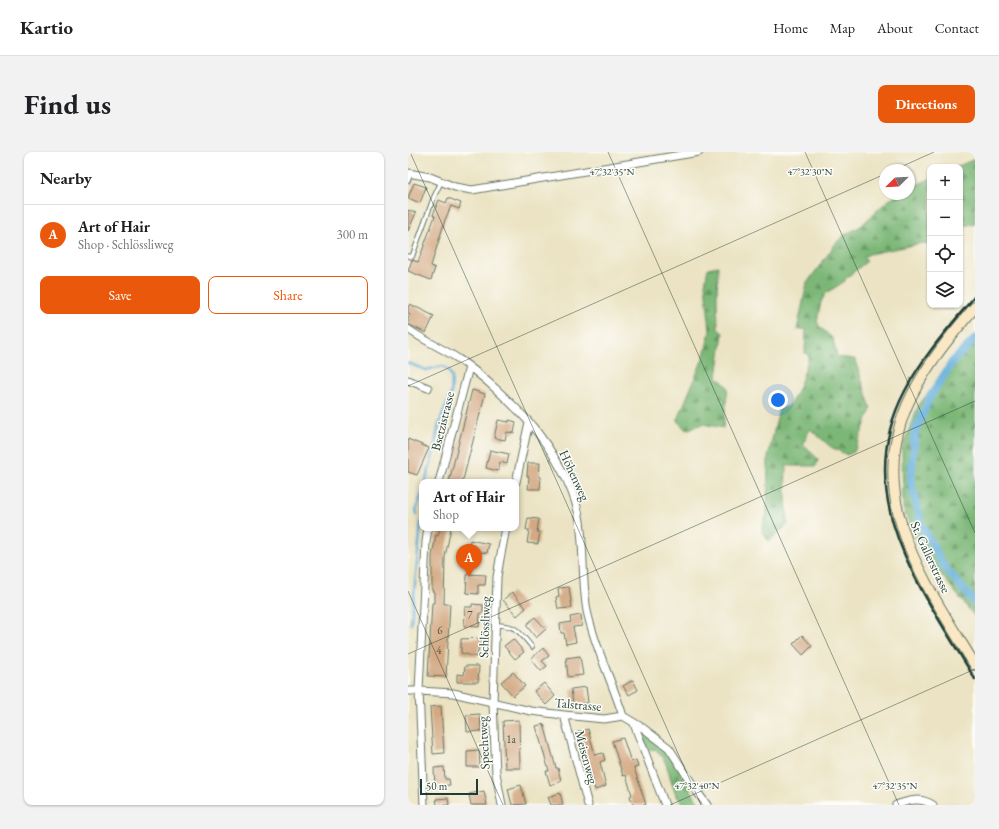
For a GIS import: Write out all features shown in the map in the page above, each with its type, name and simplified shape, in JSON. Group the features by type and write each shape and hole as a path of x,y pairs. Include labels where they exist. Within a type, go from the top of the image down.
{"main road":[{"name":"St. Gallerstrasse","path":"975,307 937,355 912,394 900,424 896,439 893,451 892,474 897,510 910,549 928,585 975,665"}],"street":[{"path":"410,173 430,177 455,187 472,190 699,152"},
{"name":"Höhenweg","path":"408,329 459,359 490,384 528,422 552,452 572,493 577,507 581,532 583,571 588,611 598,650 623,716"},
{"name":"Bsetzistrasse","path":"440,479 469,367"},
{"path":"408,380 428,388"},
{"path":"517,479 528,422"},
{"path":"424,805 419,691 428,531"},
{"name":"Schlössliweg","path":"493,703 498,577 505,531"},
{"name":"Talstrasse","path":"408,691 453,693 493,703 564,716 604,719 623,716"},
{"name":"Spechtweg","path":"493,703 496,773 502,805"},
{"name":"Meisenweg","path":"564,716 588,805"},
{"path":"623,716 634,724 643,728 669,748 698,794 707,805"},
{"path":"634,724 665,805"},
{"path":"896,805 918,799 926,800 933,805"}],"lane":[{"path":"408,181 410,173"},
{"path":"408,256 412,257 441,182"},
{"path":"496,625 507,625 516,628 532,648"}],"green space":[{"path":"975,159 975,224 963,226 963,200 963,164"},
{"path":"927,180 927,244 923,243 869,254 864,257 867,261 845,279 845,281 825,294 821,302 817,321 819,326 833,339 837,357 855,359 871,409 854,452 847,455 831,447 810,429 803,444 818,459 816,466 786,466 788,524 769,541 762,533 762,527 767,514 768,457 779,409 786,407 794,398 809,356 805,353 806,329 797,330 807,283 837,242 846,234 861,226 886,202 889,200 915,200 915,185"},
{"path":"718,266 718,329 723,333 717,377 728,387 723,428 703,424 686,430 677,421 704,356 710,331 705,284 708,268"},
{"path":"975,334 975,617 921,549 903,509 902,448 918,406"},
{"path":"639,730 657,742 668,753 700,805 685,805 678,798 664,759 655,749 648,750"}],"building":[{"path":"414,183 426,187 420,203 408,198"},
{"path":"448,198 461,203 459,209 451,206 445,220 431,266 435,268 431,280 408,271 412,260 418,262 435,216 433,215 439,200 446,203"},
{"path":"408,210 416,213 408,231"},
{"path":"410,304 434,316 426,333 408,324 410,314 408,313 408,307"},
{"path":"472,390 485,394 463,479 450,479"},
{"path":"498,420 509,422 509,420 516,422 514,433 507,432 505,440 494,438"},
{"path":"408,439 429,448 417,475 408,472"},
{"path":"490,450 509,454 507,464 500,462 498,471 486,468"},
{"path":"528,463 540,463 540,489 528,489"},
{"path":"528,518 539,519 537,532 540,532 538,544 527,543 529,530 526,530"},
{"path":"439,531 450,531 445,557 444,604 450,604 446,677 428,676 432,603 434,603 434,592 432,591 432,556 436,535 438,536"},
{"path":"470,540 489,544 487,553 480,552 479,561 467,559"},
{"path":"467,574 486,575 485,585 478,585 478,594 466,593"},
{"path":"569,587 572,608 558,609 556,597 559,596 558,588"},
{"path":"512,592 526,608 517,616 503,600"},
{"path":"472,604 483,605 483,613 480,613 479,627 464,626 465,607 472,607"},
{"path":"581,615 582,626 573,627 576,642 566,644 564,633 561,633 560,624 571,622 570,617"},
{"path":"535,617 546,629 536,638 526,625"},
{"path":"802,635 812,646 803,655 793,644"},
{"path":"482,638 482,647 479,646 477,657 461,653 461,639"},
{"path":"513,639 524,652 515,659 504,646"},
{"path":"543,648 549,656 542,661 547,666 541,671 531,659"},
{"path":"580,656 583,675 568,677 566,658"},
{"path":"465,666 479,666 478,682 457,682 457,674 464,675"},
{"path":"513,672 525,686 513,696 501,682"},
{"path":"633,680 638,690 629,695 623,686"},
{"path":"544,683 555,696 546,705 534,691"},
{"path":"586,687 588,703 573,705 571,689"},
{"path":"441,706 444,753 433,754 430,707"},
{"path":"480,714 481,731 467,732 466,715"},
{"path":"519,720 520,768 505,768 503,721"},
{"path":"544,724 561,781 550,785 546,771 549,771 536,726"},
{"path":"588,729 595,755 603,753 605,760 600,762 606,786 595,790 589,767 585,768 583,761 586,761 578,732"},
{"path":"623,738 631,762 636,760 638,767 634,768 646,805 633,805 630,796 632,795 626,775 623,776 612,741"},
{"path":"479,750 480,767 467,767 467,751"},
{"path":"444,767 445,779 449,779 450,785 435,786 434,768"},
{"path":"521,785 526,804 512,805 508,789"},
{"path":"484,791 487,805 471,805 469,794"},
{"path":"560,793 563,805 551,805 548,797"},
{"path":"448,798 449,805 437,805 436,799"}],"waterway":[{"path":"975,339 953,361 930,397 915,432 911,481 921,524 943,565 975,603"},
{"path":"408,363 426,370 442,366 448,369 452,377 451,394 439,424 431,463 426,479"},
{"path":"417,515 416,509 419,502"},
{"path":"411,624 420,531"}],"railway":[{"path":"975,296 928,353 905,391 890,430 885,468 889,505 899,541 915,577 975,679"}],"place":[{"name":"Art of Hair","path":"469,577"}]}
